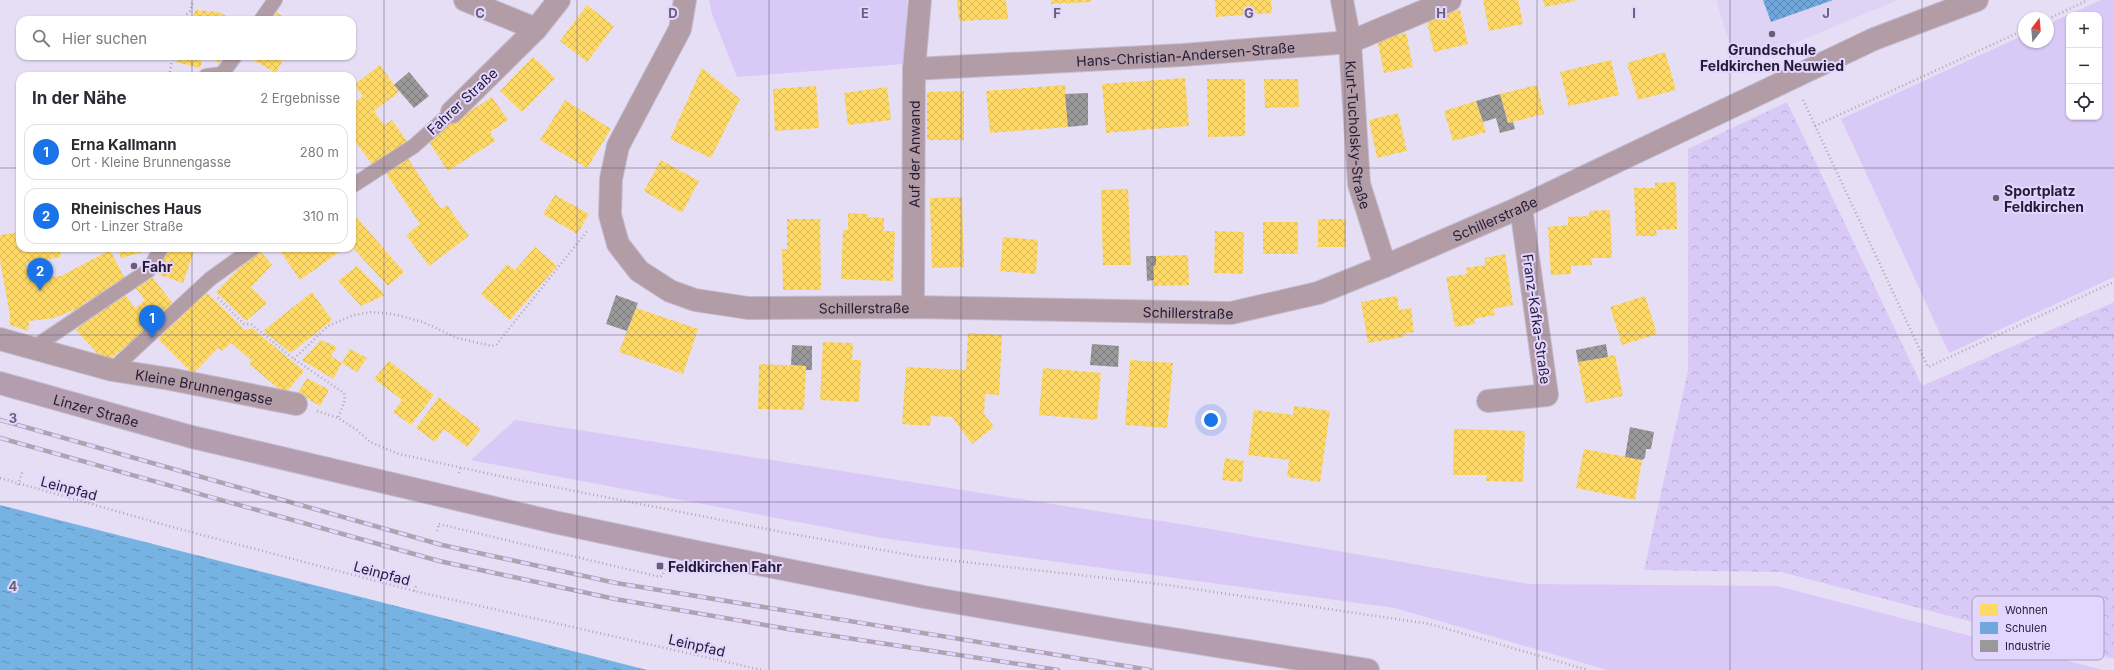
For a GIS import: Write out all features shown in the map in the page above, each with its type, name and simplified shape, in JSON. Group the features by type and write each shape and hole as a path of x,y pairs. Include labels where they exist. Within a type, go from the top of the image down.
{"main road":[{"name":"Linzer Straße","path":"0,384 192,437 554,522 752,564 924,597 1116,630 1368,670"}],"street":[{"path":"466,0 536,29"},
{"name":"Fahrer Straße","path":"452,112 536,29 559,0"},
{"name":"Schillerstraße","path":"685,0 680,29 618,146 611,179 610,215 618,244 639,271 670,291 696,300 748,308 913,307 1231,313 1318,294 1385,266 1521,207 1874,39 1977,0"},
{"name":"Auf der Anwand","path":"913,307 914,69 920,0"},
{"name":"Kurt-Tucholsky-Straße","path":"1342,0 1350,42 1359,184 1385,266"},
{"name":"Hans-Christian-Andersen-Straße","path":"914,69 1183,55 1350,42 1450,0"},
{"name":"Franz-Kafka-Straße","path":"1488,401 1547,394 1521,207"},
{"path":"0,339 112,370"},
{"name":"Kleine Brunnengasse","path":"112,370 170,379 296,404"}],"lane":[{"path":"264,16 275,0"},
{"path":"223,72 232,60"},
{"name":"Fahrer Straße","path":"356,183 414,146 452,112"},
{"path":"33,348 149,270 159,252"},
{"path":"112,370 205,284 248,252"}],"path":[{"path":"185,16 190,11 193,0"},
{"path":"2054,16 2088,0"},
{"path":"1815,126 2018,33"},
{"path":"170,72 172,60"},
{"path":"1793,78 1928,367 2114,282"},
{"path":"294,359 328,326 348,317 371,312 393,314 422,322 457,338 492,346 496,344 541,291 592,225 611,206"},
{"path":"205,284 244,324 251,324 294,359 344,393 345,400 338,418"},
{"path":"296,404 338,418 357,430 370,442 399,454 461,467 779,532 921,557 1167,585 1430,624 1588,670"},
{"path":"459,472 461,467"},
{"path":"18,485 23,470"},
{"name":"Leinpfad","path":"0,478 18,485 414,592 762,670"},
{"path":"437,531 442,518"},
{"path":"439,524 660,577 666,568"},
{"path":"414,592 416,586"}],"shaded area":[{"name":"Grundschule Feldkirchen Neuwied","path":"1716,0 1898,0 1737,67"}],"green space":[{"path":"709,0 907,0 905,64 737,77 712,14"},
{"name":"Sportplatz Feldkirchen","path":"2101,0 2114,0 2114,277 1949,353 1841,119 2018,38 2018,48 2054,48 2054,21 2066,16 2066,120 2102,120 2102,12 2074,12"},
{"path":"1787,102 1922,386 2114,302 2114,659 2104,656 2104,596 1972,596 1972,622 1781,572 1644,570 1688,371 1688,149"},
{"path":"515,420 1193,526 1529,584 1777,586 1972,636 1972,660 2064,660 2103,670 1607,670 1395,608 882,538 471,460"}],"water":[{"path":"0,505 647,670 0,670"}],"building: Wohnen":[{"path":"957,0 1006,0 1008,19 959,21"},
{"path":"1051,0 1091,0 1091,2 1051,4"},
{"path":"1215,0 1271,0 1272,13 1216,17"},
{"path":"1483,0 1518,0 1523,24 1489,31"},
{"path":"1543,0 1575,0 1575,1 1545,7"},
{"path":"587,5 614,26 587,62 560,41"},
{"path":"196,10 218,12 226,16 193,16"},
{"path":"1460,10 1468,44 1434,52 1426,17"},
{"path":"274,11 282,16 271,16"},
{"path":"1406,33 1413,67 1384,73 1377,39"},
{"path":"1665,52 1676,90 1638,100 1627,63"},
{"path":"533,57 555,78 522,112 500,91"},
{"path":"177,60 202,60 200,68 176,62"},
{"path":"213,60 221,60 219,63"},
{"path":"253,60 283,60 277,72"},
{"path":"1611,60 1619,95 1569,106 1560,72"},
{"path":"380,65 399,92 374,111 384,125 392,120 409,144 374,167 356,142 356,101 363,96 356,87 356,83"},
{"path":"702,68 740,99 711,158 670,139"},
{"path":"1185,78 1189,126 1106,133 1102,84"},
{"path":"1207,79 1245,79 1245,136 1208,137"},
{"path":"1264,79 1298,79 1299,107 1265,108"},
{"path":"1065,85 1068,127 990,133 986,91"},
{"path":"1537,85 1544,114 1508,123 1500,94"},
{"path":"816,86 819,128 775,131 773,89"},
{"path":"887,87 891,120 848,125 844,93"},
{"path":"964,91 964,140 927,140 927,92"},
{"path":"492,97 508,120 490,132 495,141 448,171 427,139"},
{"path":"565,100 611,129 587,168 540,140"},
{"path":"1476,101 1486,132 1453,141 1444,111"},
{"path":"1398,113 1407,151 1377,158 1369,120"},
{"path":"407,157 441,209 447,205 469,236 429,266 406,235 420,224 385,172"},
{"path":"661,160 699,181 682,213 644,191"},
{"path":"1676,182 1677,229 1656,230 1657,236 1636,236 1634,188 1655,188 1655,183"},
{"path":"1128,189 1131,265 1103,265 1101,190"},
{"path":"555,195 589,214 577,234 543,214"},
{"path":"962,197 964,267 932,268 930,198"},
{"path":"1610,210 1612,258 1591,258 1592,265 1571,266 1571,274 1551,275 1548,227 1568,225 1568,217 1589,216 1589,211"},
{"path":"848,213 868,214 867,217 884,218 884,231 895,231 893,281 841,279 843,230 848,230"},
{"path":"356,217 404,272 388,286 356,251"},
{"path":"787,219 820,219 821,290 783,290 782,249 787,249"},
{"path":"1318,219 1346,219 1346,247 1318,247"},
{"path":"1263,222 1298,222 1298,254 1263,254"},
{"path":"1215,231 1244,232 1243,274 1214,273"},
{"path":"16,233 16,252 60,252 61,257 26,263 28,279 61,276 106,252 111,252 126,281 84,303 84,306 54,318 29,321 28,331 10,325 10,316 0,260 0,235"},
{"path":"1003,237 1038,240 1036,274 1000,271"},
{"path":"535,247 557,266 510,320 481,294 507,264 515,270"},
{"path":"119,252 143,252 121,258"},
{"path":"165,252 194,252 183,283 157,274"},
{"path":"259,252 261,252 272,265 251,287 267,303 246,321 216,292 239,268"},
{"path":"281,252 339,252 300,280"},
{"path":"1505,254 1513,305 1493,309 1495,315 1474,319 1475,324 1455,327 1446,277 1467,274 1466,268 1485,265 1485,258"},
{"path":"1188,255 1189,285 1154,286 1153,266 1156,265 1156,256"},
{"path":"357,266 385,295 361,306 338,281"},
{"path":"150,274 174,305 106,363 76,330 123,292 135,308 145,300 134,286"},
{"path":"205,291 244,329 242,331 252,328 304,371 285,394 249,364 252,361 231,343 222,351 218,348 193,374 158,339"},
{"path":"312,292 332,320 291,353 263,331"},
{"path":"1397,296 1399,310 1411,308 1414,332 1403,334 1404,337 1368,343 1361,302"},
{"path":"1645,296 1657,334 1622,345 1610,307"},
{"path":"636,308 698,329 683,374 619,352"},
{"path":"968,333 1002,335 999,395 985,394 984,414 994,427 972,444 952,417 931,416 930,426 902,424 906,367 966,370"},
{"path":"321,340 337,347 331,356 342,363 333,379 302,360"},
{"path":"823,342 853,343 852,360 861,360 859,402 820,400"},
{"path":"350,349 367,358 357,372 342,363"},
{"path":"1615,355 1623,396 1586,403 1578,362"},
{"path":"1130,360 1173,363 1167,428 1125,425"},
{"path":"389,361 434,395 411,425 393,412 402,400 374,379"},
{"path":"759,364 806,366 804,410 758,409"},
{"path":"1043,368 1101,373 1097,420 1039,415"},
{"path":"307,378 329,390 320,406 298,393"},
{"path":"439,397 481,429 467,447 444,429 435,442 416,428"},
{"path":"1294,406 1330,411 1320,482 1287,477 1289,460 1248,455 1254,410 1293,415"},
{"path":"1454,429 1525,431 1523,482 1486,481 1487,475 1453,475"},
{"path":"1584,449 1642,460 1635,500 1576,488"},
{"path":"1225,458 1244,461 1242,482 1222,480"}],"building: Schulen":[{"path":"1763,0 1833,0 1771,22"}],"building: Industrie":[{"path":"409,72 429,96 414,108 394,85"},
{"path":"1088,93 1088,125 1068,127 1065,94"},
{"path":"1500,94 1508,123 1513,122 1515,129 1500,133 1496,118 1483,122 1476,101"},
{"path":"1146,256 1156,256 1156,265 1153,266 1154,280 1147,281"},
{"path":"616,295 638,303 627,331 606,324"},
{"path":"1092,344 1119,346 1118,367 1090,365"},
{"path":"1606,344 1608,357 1578,362 1576,350"},
{"path":"792,345 812,346 812,370 806,370 806,366 791,365"},
{"path":"1630,427 1654,432 1651,449 1646,449 1645,458 1642,460 1625,457"}],"railway":[{"path":"0,420 442,545 616,583 1150,670"},
{"path":"0,438 439,561 615,599 788,629 1058,670"}],"place":[{"name":"Grundschule Feldkirchen Neuwied","path":"1772,34"},
{"name":"Sportplatz Feldkirchen","path":"1996,198"},
{"name":"Fahr","path":"134,266"},
{"name":"Rheinisches Haus","path":"40,291"},
{"name":"Erna Kallmann","path":"152,338"},
{"name":"Feldkirchen Fahr","path":"660,566"}]}
